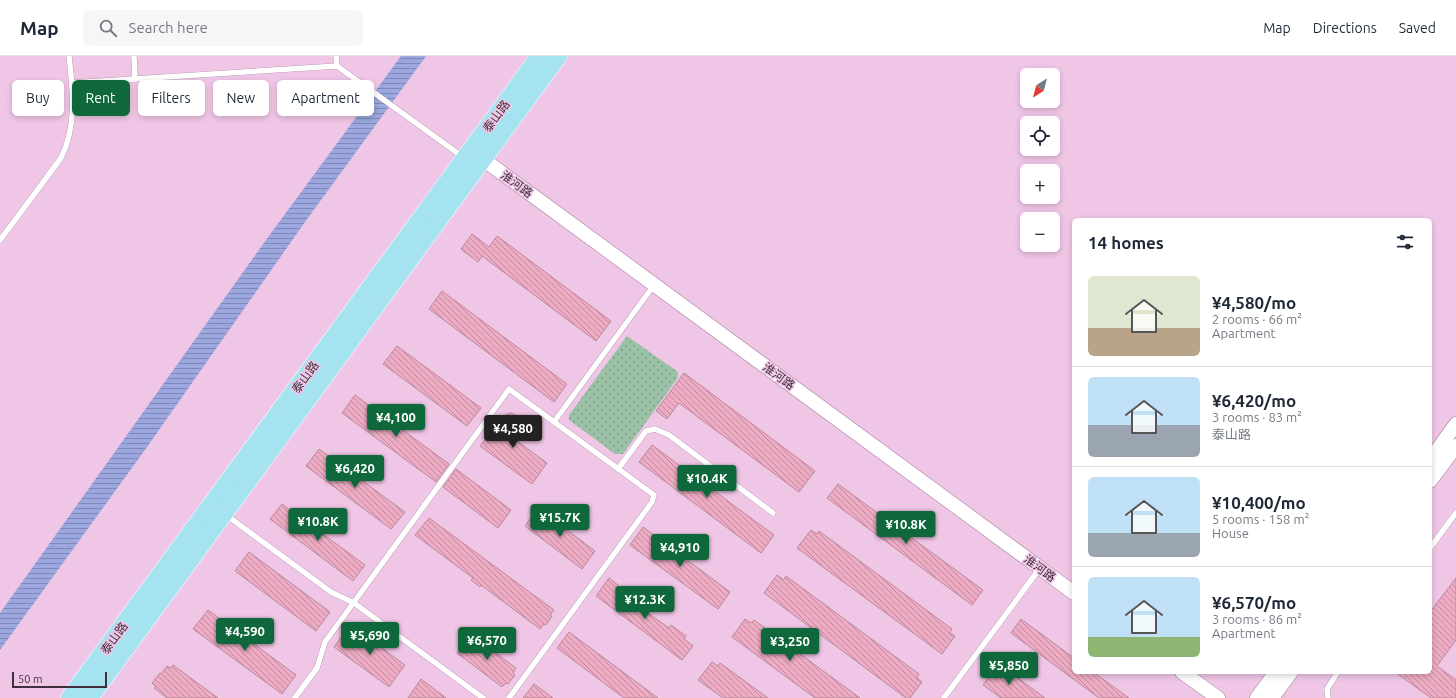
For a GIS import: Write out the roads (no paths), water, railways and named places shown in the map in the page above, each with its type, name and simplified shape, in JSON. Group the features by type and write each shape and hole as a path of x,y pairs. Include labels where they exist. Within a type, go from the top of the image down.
{"main road":[{"name":"泰山路","path":"70,698 540,56"},
{"name":"泰山路","path":"89,698 558,56"}],"street":[{"name":"淮河路","path":"483,159 1072,592"},
{"path":"1432,457 1456,424"},
{"path":"1432,478 1456,446"},
{"path":"1185,674 1218,698"},
{"path":"1257,698 1275,674"},
{"path":"1272,698 1290,674"}],"lane":[{"path":"69,56 72,83"},
{"path":"134,56 135,79"},
{"path":"336,56 338,66"},
{"path":"119,80 338,66 465,158"},
{"path":"0,240 61,158 68,143 72,126 72,116"},
{"path":"554,422 654,285"},
{"path":"295,698 317,668 325,642 510,389 654,495 652,502 509,698"},
{"path":"618,469 646,431 655,429 669,435 773,513"},
{"path":"224,513 332,592 354,603 483,698"},
{"path":"1432,545 1456,513"},
{"path":"944,698 1040,568"},
{"path":"1328,698 1327,689 1337,674"}],"water":[{"path":"401,56 426,56 305,222 147,447 0,650 0,613 266,240 357,116 374,116 374,93"}]}
